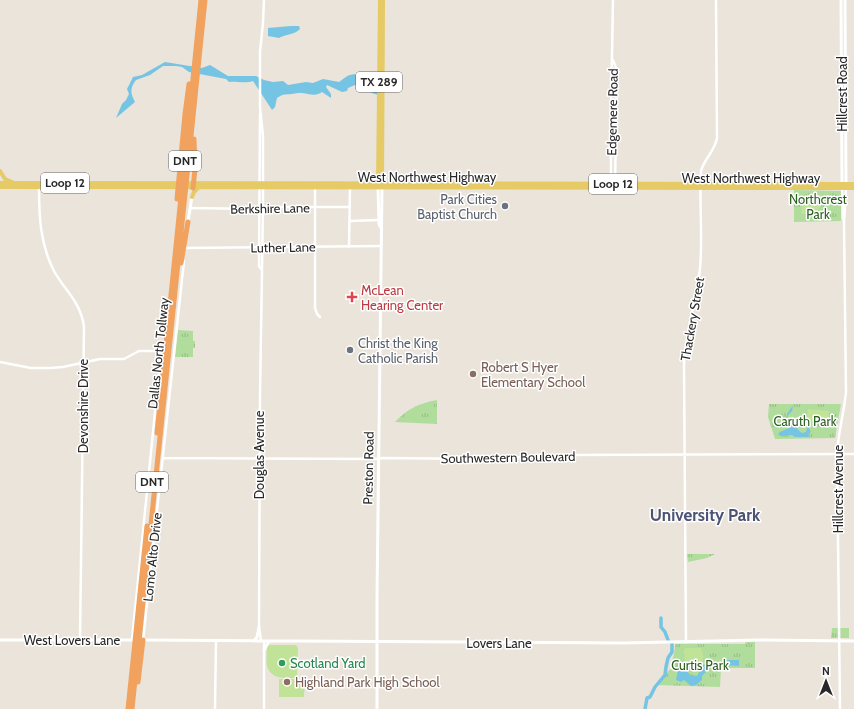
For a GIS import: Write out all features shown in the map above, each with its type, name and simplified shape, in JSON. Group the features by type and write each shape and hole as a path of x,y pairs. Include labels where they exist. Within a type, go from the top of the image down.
{"highway":[{"name":"Dallas North Tollway","path":"132,709 137,640 201,0"},
{"name":"Dallas North Tollway","path":"137,640 205,0"},
{"path":"173,274 173,244 185,114 196,47"},
{"path":"193,118 194,186"},
{"path":"176,283 188,222"},
{"path":"127,709 137,640"}],"main road":[{"name":"Preston Road","path":"380,0 380,185"},
{"name":"Preston Road","path":"377,709 381,246 379,223 383,0"},
{"name":"Hillcrest Road","path":"841,0 844,87"},
{"name":"Hillcrest Road","path":"844,186 845,0"},
{"path":"0,172 5,179 14,183"},
{"name":"West Northwest Highway","path":"0,183 39,185"},
{"name":"West Northwest Highway","path":"0,187 39,185 194,186 336,183 501,187 844,186 854,184"},
{"path":"315,187 318,185 332,185 336,183"},
{"name":"West Northwest Highway","path":"262,185 350,187 380,185 525,183 613,186"},
{"path":"501,187 503,185 521,185 525,183"},
{"path":"192,197 194,186"},
{"name":"West Northwest Highway","path":"844,186 854,188"},
{"name":"Lomo Alto Drive","path":"188,222 192,197"},
{"path":"254,641 257,637 259,628"},
{"name":"West Lovers Lane","path":"0,640 137,640"},
{"name":"Lovers Lane","path":"137,640 626,643 756,640 854,641"},
{"path":"264,650 270,641"}],"street":[{"name":"Douglas Avenue","path":"261,222 263,207 260,52 264,0"},
{"name":"Edgemere Road","path":"613,0 611,109 613,186"},
{"name":"Thackery Street","path":"686,642 684,362 687,334 700,270 702,167 713,149 717,138 716,0"},
{"name":"Edgemere Road","path":"612,60 617,74 613,186"},
{"name":"Devonshire Drive","path":"39,185 40,230 46,252 54,272 77,303 84,327 80,641"},
{"name":"Douglas Avenue","path":"262,185 260,209 263,266 261,269 259,628 264,650 264,709"},
{"name":"Hillcrest Avenue","path":"840,709 837,454 838,438 846,392 844,186"},
{"path":"315,187 315,308 320,317"},
{"path":"349,246 350,187"},
{"name":"Berkshire Lane","path":"190,208 260,209 263,207 350,207"},
{"path":"350,221 379,223"},
{"name":"Lomo Alto Drive","path":"137,640 163,458 188,222"},
{"name":"Luther Lane","path":"186,248 381,246"},
{"path":"0,362 31,368 63,367 103,359 124,359 138,351 160,352 137,640"},
{"name":"Southwestern Boulevard","path":"163,458 378,459 505,458 562,455 854,454"},
{"path":"215,709 216,640"}],"green space":[{"name":"Northcrest Park","path":"794,190 841,191 841,221 794,222"},
{"path":"822,195 822,204 818,210 801,214 802,198 804,196"},
{"path":"178,330 193,331 195,348 193,348 193,357 175,357"},
{"path":"437,400 437,424 395,422 414,407"},
{"name":"Caruth Park","path":"769,404 841,404 835,438 775,439 768,417"},
{"path":"808,409 829,411 828,422 807,420 807,423 801,422 801,417 807,419"},
{"path":"687,554 715,554 707,558 688,562"},
{"path":"832,628 849,628 849,638 831,638"},
{"name":"Curtis Park","path":"746,642 755,642 755,668 721,668 720,687 656,685 663,675 671,669 675,644 745,644"},
{"name":"Scotland Yard","path":"296,645 298,648 297,678 275,676 269,671 267,666 267,646"},
{"path":"686,648 701,648 703,658 698,666 685,666 684,650"},
{"path":"279,679 305,679 304,697 279,697"}],"water":[{"path":"299,26 300,29 279,38 268,36 268,28"},
{"path":"165,62 202,68 210,65 228,76 256,76 273,82 283,81 288,85 306,82 313,83 323,79 339,82 347,76 354,74 361,77 370,85 378,87 378,95 355,85 348,88 347,91 342,92 327,85 326,87 331,94 331,98 322,92 316,95 297,93 283,95 277,98 275,107 272,110 253,81 229,82 226,79 189,72 182,67 163,66 150,75 136,80 131,91 135,102 116,118 122,104 129,94 127,89 133,77 142,75"},
{"path":"793,406 792,411 788,415 788,419 802,433 806,432 806,425 810,426 809,429 811,432 808,434 809,437 795,437 792,435 780,436 778,434 789,428 787,414"},
{"path":"724,660 739,660 739,666 724,665"},
{"path":"708,662 710,663 706,672 702,676 702,680 696,685 691,686 684,680 681,682 676,680 678,670 682,668 685,669 690,675 697,676 702,667"}],"waterway":[{"path":"661,618 661,627 668,640"},
{"path":"645,709 647,698 650,697 655,687 665,675 668,658 672,652 672,644"}],"place":[{"name":"Park Cities Baptist Church","path":"505,206"},
{"name":"McLean Hearing Center","path":"352,297"},
{"name":"Christ the King Catholic Parish","path":"350,350"},
{"name":"Robert S Hyer Elementary School","path":"473,374"},
{"name":"Scotland Yard","path":"282,663"},
{"name":"Highland Park High School","path":"287,682"}],"district":[{"name":"University Park","path":"705,515"}]}
